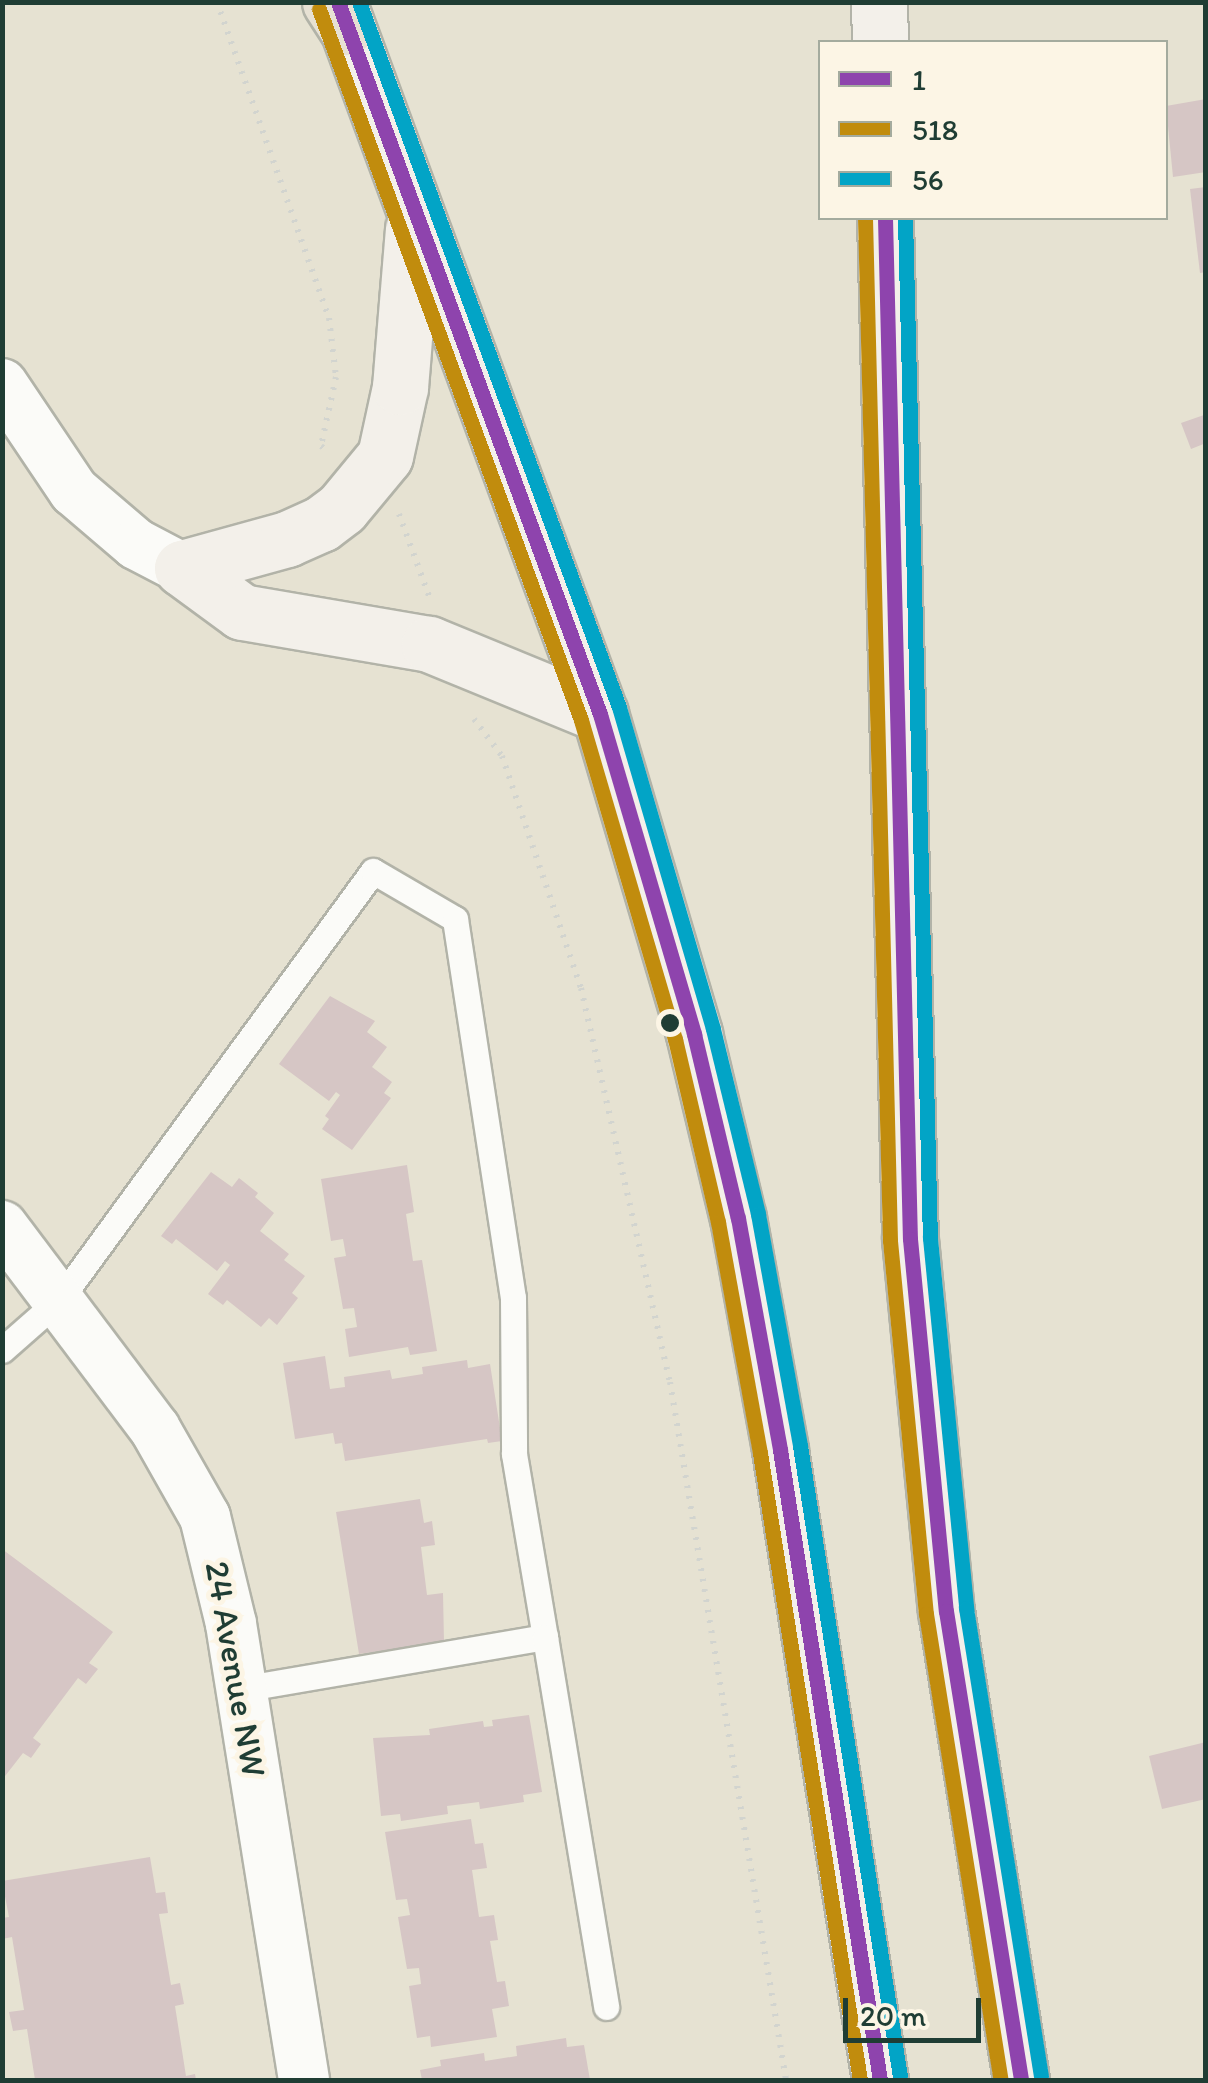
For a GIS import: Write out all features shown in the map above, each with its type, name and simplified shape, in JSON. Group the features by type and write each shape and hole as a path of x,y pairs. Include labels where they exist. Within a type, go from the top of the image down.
{"main road":[{"path":"879,2 880,40"},
{"path":"338,11 600,714 689,1016 738,1218 783,1470 880,2080"},
{"path":"182,568 287,539 321,524 365,484 384,456 394,421 414,212"},
{"path":"885,220 910,1239 946,1611 1021,2080"},
{"path":"182,568 242,612 429,644 600,714"}],"street":[{"path":"2,384 74,491 122,534 182,568"},
{"name":"24 Avenue NW","path":"2,1226 155,1429 204,1517 220,1564 304,2080"}],"lane":[{"path":"2,1350 60,1299 374,871 455,919 513,1298 514,1454 606,2007"},
{"path":"242,1689 545,1637"}],"path":[{"path":"216,2 329,318 336,377 321,446 404,519 430,598 429,644"},
{"path":"458,707 474,719 502,756 581,988 670,1382 786,2080"}],"building":[{"path":"1206,99 1206,172 1173,177 1168,106"},
{"path":"1206,187 1206,272 1200,273 1190,189"},
{"path":"1204,415 1206,443 1191,449 1181,423"},
{"path":"330,996 375,1021 367,1032 387,1047 372,1067 392,1082 384,1093 391,1098 352,1150 322,1129 329,1119 325,1116 340,1095 336,1092 329,1101 279,1064"},
{"path":"407,1165 414,1212 406,1214 413,1261 422,1260 437,1351 410,1355 408,1347 349,1357 345,1329 357,1327 354,1308 343,1309 334,1258 346,1256 343,1239 331,1241 321,1179"},
{"path":"211,1172 232,1187 239,1178 258,1193 255,1197 274,1213 260,1231 289,1254 284,1260 305,1276 292,1293 298,1298 277,1325 269,1318 261,1327 227,1300 223,1305 208,1294 230,1265 225,1261 217,1271 176,1239 172,1244 161,1236"},
{"path":"325,1356 330,1389 345,1387 344,1377 390,1370 392,1379 423,1374 422,1367 467,1360 468,1368 490,1364 502,1441 488,1443 487,1439 345,1461 342,1443 335,1444 333,1433 295,1439 283,1363"},
{"path":"420,1499 424,1523 432,1521 435,1545 421,1547 427,1595 443,1593 444,1642 359,1654 336,1512"},
{"path":"2,1549 113,1632 89,1663 98,1669 86,1684 78,1678 33,1738 41,1744 31,1758 23,1753 2,1780"},
{"path":"529,1715 542,1792 523,1795 524,1802 480,1809 479,1802 447,1806 448,1814 401,1821 400,1814 381,1816 373,1738 430,1735 429,1729 483,1721 484,1727 493,1726 492,1720"},
{"path":"1206,1742 1206,1799 1162,1809 1149,1756"},
{"path":"471,1819 475,1844 483,1843 487,1868 472,1870 479,1917 494,1915 498,1940 490,1941 497,1982 505,1981 509,2006 492,2009 497,2037 431,2047 430,2036 417,2038 409,1986 421,1984 419,1968 407,1969 398,1917 410,1915 407,1899 396,1900 385,1832"},
{"path":"150,1857 156,1893 165,1892 168,1913 159,1914 171,1985 180,1983 184,2004 175,2006 186,2076 195,2074 196,2080 35,2080 27,2029 13,2031 9,2012 24,2010 12,1937 2,1939 2,1918 9,1917 2,1881"},
{"path":"566,2038 567,2047 584,2045 590,2080 422,2080 420,2070 441,2066 440,2060 484,2053 485,2061 517,2056 516,2046"}],"transit line":[{"name":"1","path":"338,2 600,714 694,1034 738,1218 780,1450 880,2080"},
{"name":"56","path":"359,2 619,707 713,1029 758,1214 800,1446 900,2077"},
{"name":"518","path":"319,9 581,720 675,1039 718,1222 760,1453 860,2080"},
{"name":"518","path":"865,220 890,1241 926,1614 1001,2080"},
{"name":"1","path":"885,220 910,1239 946,1611 1021,2080"},
{"name":"56","path":"905,220 930,1238 966,1608 1041,2077"}]}
